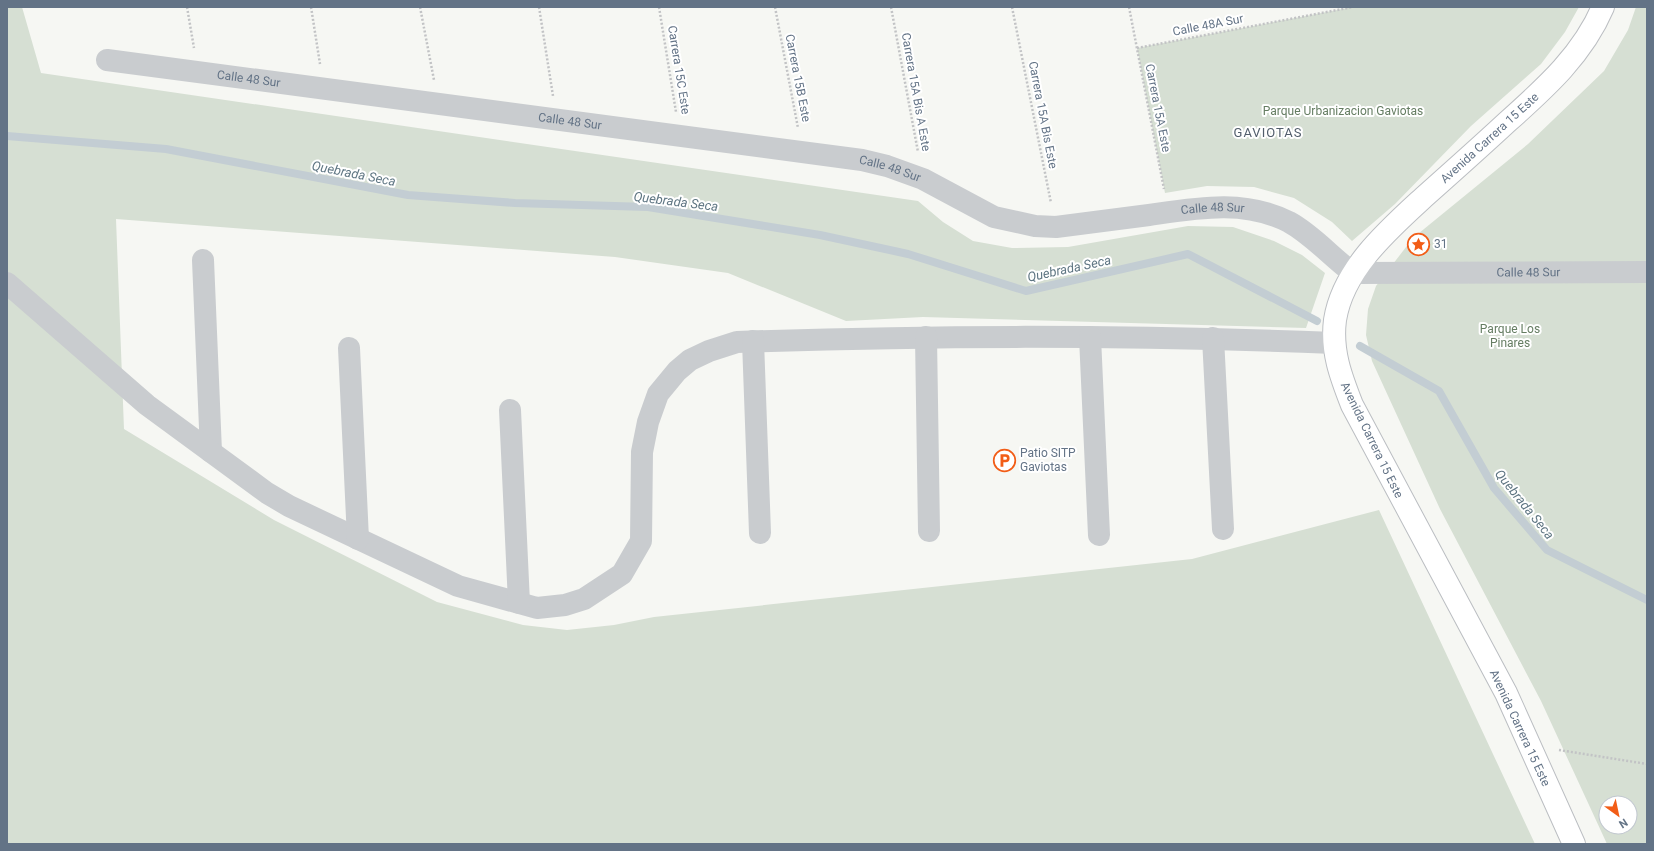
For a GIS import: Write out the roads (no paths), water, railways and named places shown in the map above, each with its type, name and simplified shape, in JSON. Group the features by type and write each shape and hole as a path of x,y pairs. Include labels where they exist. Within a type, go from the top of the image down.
{"main road":[{"name":"Avenida Carrera 15 Este","path":"1574,844 1506,693 1352,405 1337,362 1334,343 1335,319 1346,288 1353,273 1375,245 1408,212 1554,79 1585,43 1603,7"}],"street":[{"name":"Calle 48 Sur","path":"107,60 862,160 887,166 923,179 994,217 1035,226 1056,227 1223,206 1257,210 1274,215 1304,232 1336,261 1353,273 1647,272"},
{"path":"203,260 211,452"},
{"path":"7,283 147,405 267,493 283,503 458,586 537,608 565,605 584,599 622,574 641,541 642,452 648,422 658,394 676,371 690,360 708,351 737,342 926,337 1213,338 1334,343"},
{"path":"926,337 929,531"},
{"path":"1090,337 1099,535"},
{"path":"1213,338 1223,529"},
{"path":"753,341 760,533"},
{"path":"349,348 358,539"},
{"path":"510,410 519,603"}],"waterway":[{"name":"Quebrada Seca","path":"7,136 166,149 408,195 515,203 648,207 820,235 908,254 1026,291 1188,254 1317,321"},
{"name":"Quebrada Seca","path":"1360,346 1439,391 1494,488 1547,550 1647,600"}],"place":[{"name":"31","path":"1419,244"},
{"name":"Patio SITP Gaviotas","path":"1004,460"}],"district":[{"name":"GAVIOTAS","path":"1268,132"}],"park label":[{"name":"Parque Urbanizacion Gaviotas","path":"1343,111"},
{"name":"Parque Los Pinares","path":"1510,336"}]}
